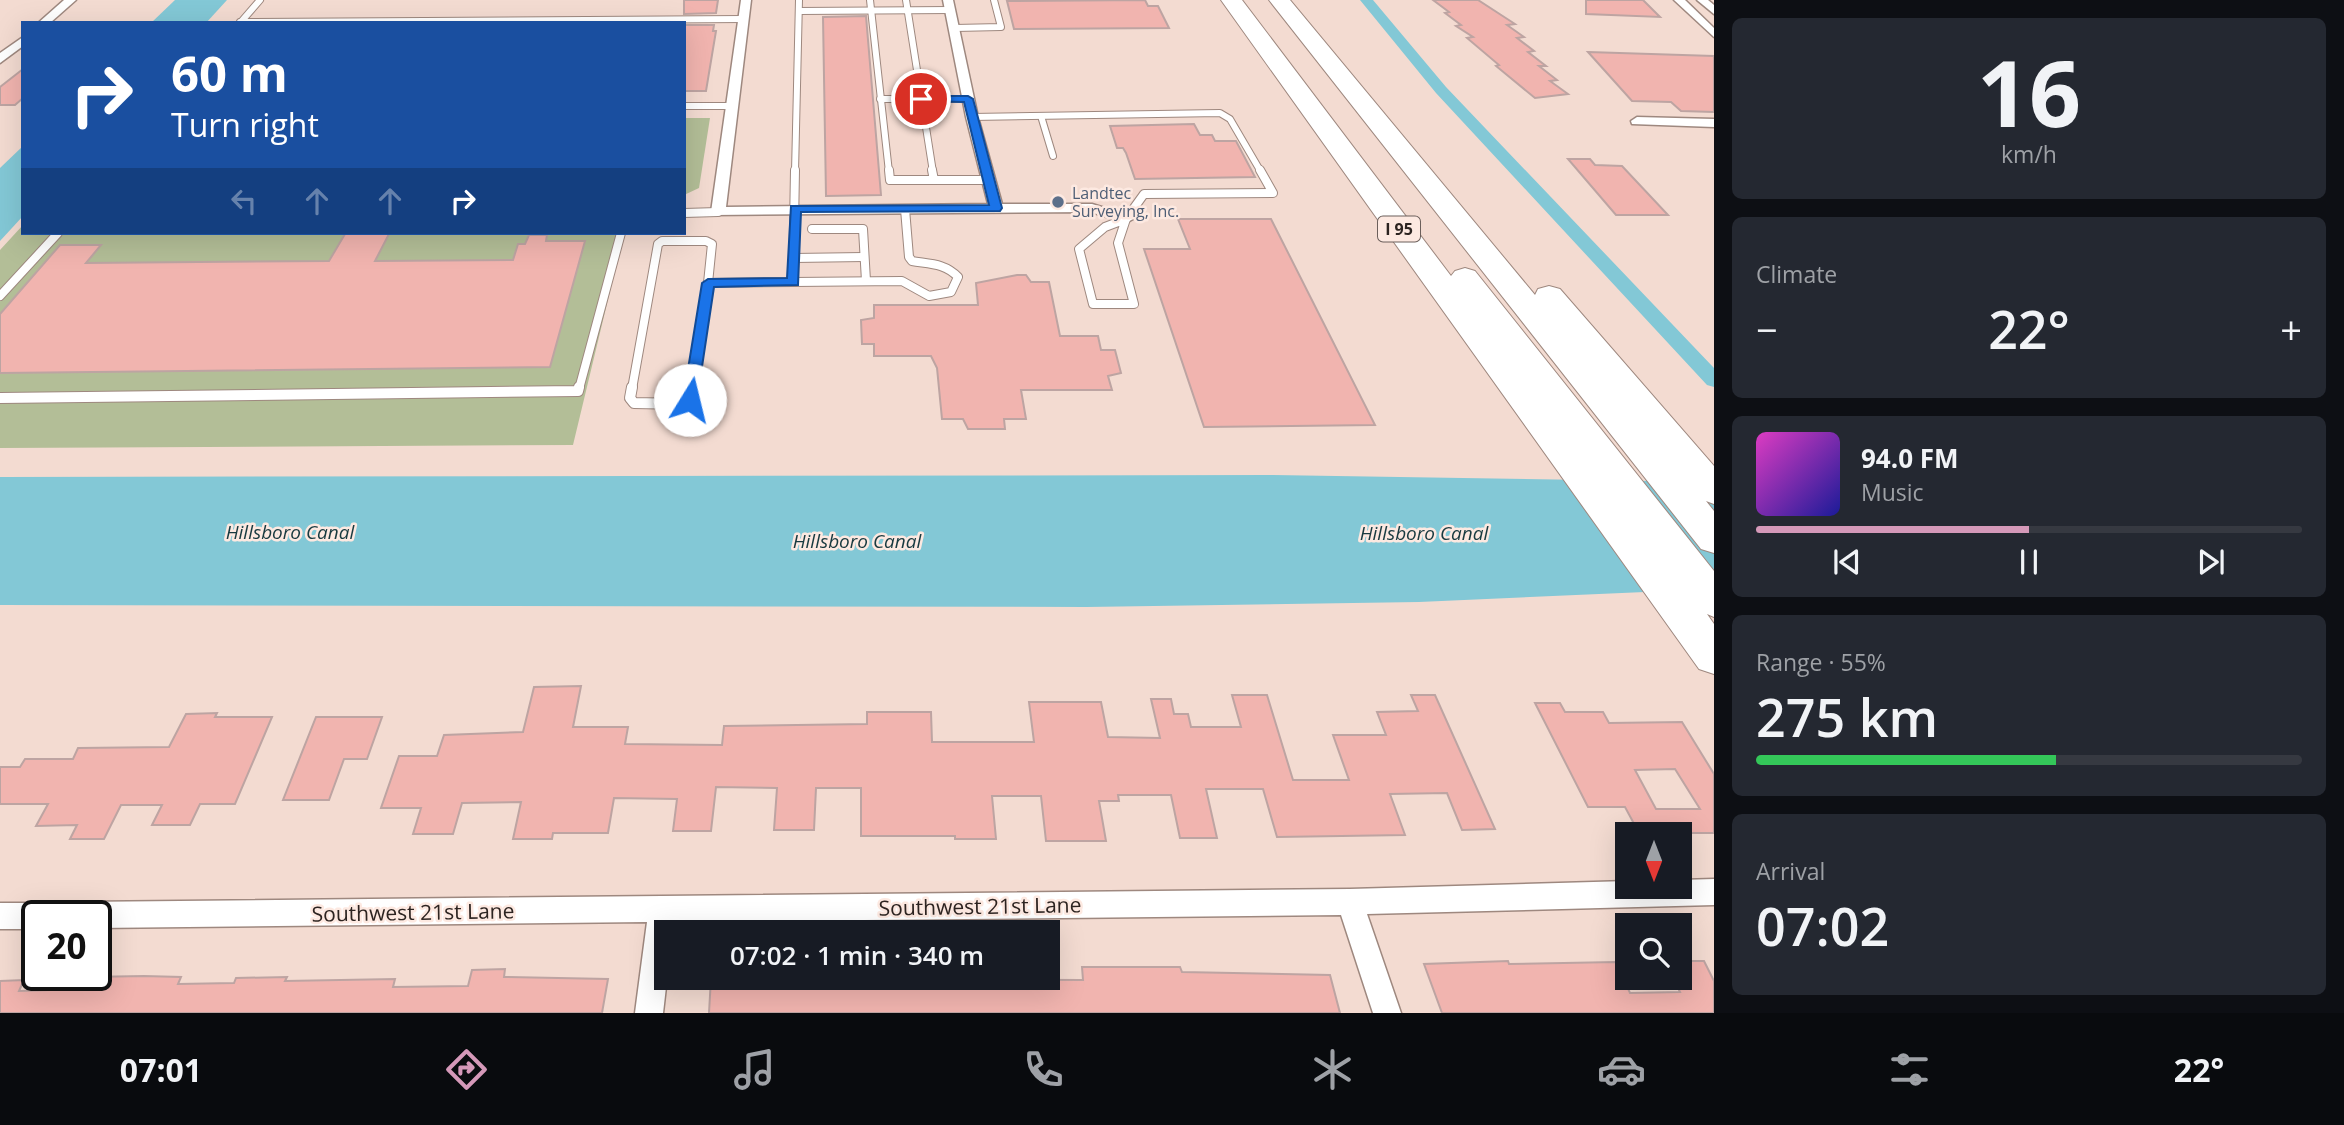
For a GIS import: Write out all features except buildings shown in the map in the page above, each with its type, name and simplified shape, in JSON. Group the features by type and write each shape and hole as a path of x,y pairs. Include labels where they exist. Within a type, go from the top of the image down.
{"highway":[{"name":"I 95","path":"1231,0 1584,457 1706,627"},
{"path":"1253,0 1584,457"},
{"path":"1279,0 1714,538"},
{"path":"1310,13 1714,490"}],"street":[{"path":"45,21 71,0"},
{"path":"746,0 718,212 795,209 1092,208 1126,219"},
{"path":"1679,0 1714,34"},
{"path":"1702,0 1714,11"},
{"path":"949,5 972,117 996,208"},
{"path":"0,59 21,42"},
{"path":"1637,121 1714,124"},
{"name":"Southwest 21st Lane","path":"112,915 1350,902 1714,892"},
{"path":"1350,902 1387,1013"},
{"path":"649,1013 662,909"},
{"path":"0,916 21,916"}],"lane":[{"path":"241,21 260,0"},
{"path":"793,282 799,0"},
{"path":"870,0 890,180 989,180"},
{"path":"906,0 934,180"},
{"path":"955,28 1001,27 994,0"},
{"path":"799,11 907,10 949,5"},
{"path":"408,21 744,19"},
{"path":"880,99 968,99"},
{"path":"686,106 734,106"},
{"path":"972,117 1220,113 1230,118 1273,193 1144,194 1126,219 1118,243 1134,304 1093,304 1079,249 1105,227 1126,219"},
{"path":"1041,116 1053,156"},
{"path":"708,283 902,281 929,296 951,292 958,277 953,270 912,261 909,257 905,209"},
{"path":"686,213 718,212"},
{"path":"812,229 863,229 866,281"},
{"path":"0,296 56,235"},
{"path":"0,398 578,391 620,235"},
{"path":"662,241 706,241 712,244 708,283 690,400 684,404 634,403 630,398 658,244 662,241"},
{"path":"794,258 864,257"}],"green space":[{"path":"686,118 710,118 699,188 686,194"},
{"path":"21,227 21,235 624,235 573,445 0,448 0,250"}],"water":[{"path":"175,0 227,0 208,21 153,21"},
{"path":"21,148 21,218 0,241 0,168"},
{"name":"Hillsboro Canal","path":"1273,475 1714,482 1714,589 1419,602 1086,607 0,605 0,477"}],"waterway":[{"path":"1366,0 1441,90 1714,380"}],"place":[{"name":"Landtec Surveying, Inc.","path":"1058,202"}],"route":[{"path":"690,400 708,283 793,282 795,209 996,208 968,99 921,99"}]}
